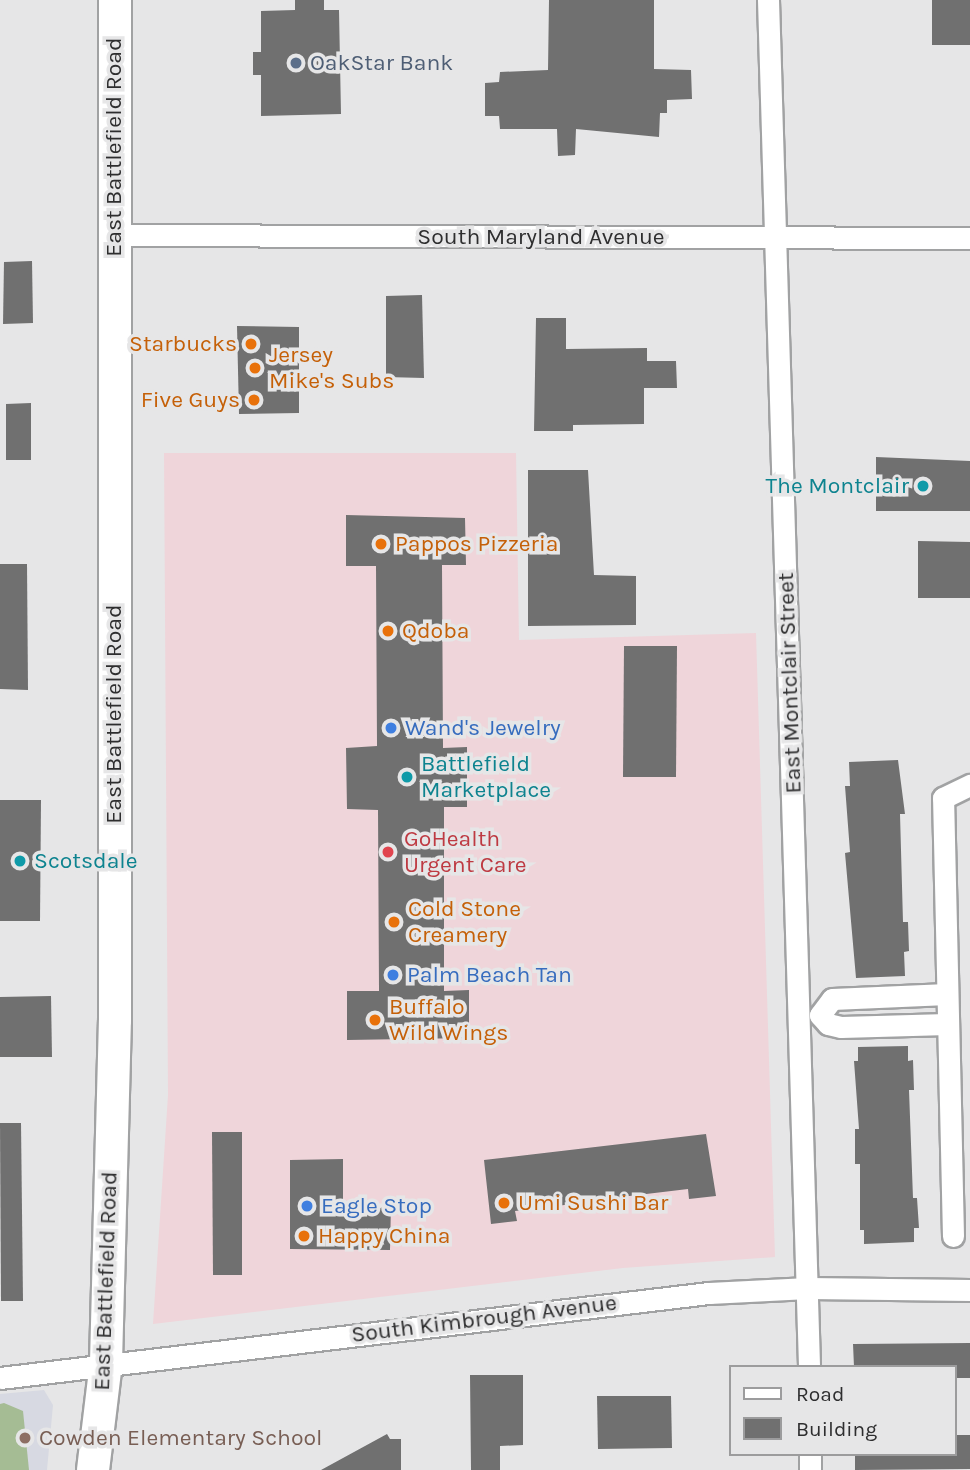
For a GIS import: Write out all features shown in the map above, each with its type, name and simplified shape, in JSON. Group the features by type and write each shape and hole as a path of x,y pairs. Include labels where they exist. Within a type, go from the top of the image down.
{"main road":[{"name":"East Battlefield Road","path":"93,1470 106,1362 115,1020 115,0"}],"street":[{"name":"East Montclair Street","path":"768,0 810,1016 809,1365"},
{"name":"South Maryland Avenue","path":"113,236 970,238"},
{"path":"953,1236 960,1154 947,1024 943,799 970,785"},
{"path":"947,994 832,999 810,1016 841,1027 947,1024"},
{"name":"South Kimbrough Avenue","path":"0,1378 106,1362 671,1297 808,1289 970,1290"}],"shaded area":[{"path":"164,453 516,453 519,640 756,633 775,1257 623,1268 153,1324 168,1095"},
{"name":"Cowden Elementary School","path":"44,1390 53,1405 47,1470 0,1470 0,1394"}],"green space":[{"path":"4,1403 23,1411 29,1470 0,1470 0,1404"}],"building":[{"name":"OakStar Bank","path":"295,0 324,0 324,10 339,10 341,114 261,116 261,75 253,75 253,52 261,52 261,11 295,10"},
{"path":"549,0 654,0 654,69 691,70 692,99 667,100 667,113 660,113 659,137 576,129 575,155 558,156 557,129 500,129 499,116 485,116 485,83 499,82 500,72 548,70"},
{"path":"932,0 970,0 970,45 932,45"},
{"path":"32,261 33,323 3,324 4,262"},
{"path":"422,295 424,378 386,377 386,296"},
{"path":"536,318 566,318 566,349 647,348 647,361 676,361 677,388 644,388 644,424 573,425 573,431 534,431"},
{"path":"237,326 299,327 299,413 239,414"},
{"path":"31,403 31,460 6,460 6,404"},
{"name":"The Montclair","path":"876,457 970,461 970,511 876,511"},
{"path":"528,470 588,470 594,575 636,576 636,625 528,626"},
{"name":"Battlefield Marketplace","path":"346,515 465,518 466,565 442,565 443,748 467,747 467,807 444,807 444,991 469,990 469,1038 347,1040 347,991 379,991 378,810 347,809 346,748 377,746 376,566 346,566"},
{"path":"918,541 970,542 970,598 918,598"},
{"path":"0,564 27,564 28,690 0,689"},
{"path":"624,646 677,646 676,777 623,777"},
{"path":"898,760 905,814 900,814 903,922 908,922 909,951 904,952 905,976 856,978 845,853 850,852 845,786 850,786 849,762"},
{"name":"Scotsdale","path":"0,800 41,800 40,921 0,921"},
{"path":"51,996 52,1057 0,1057 0,997"},
{"path":"908,1046 908,1061 913,1060 914,1090 909,1090 913,1198 917,1198 919,1228 914,1228 914,1242 864,1244 864,1230 860,1230 860,1164 855,1164 855,1129 859,1129 854,1061 858,1061 858,1047"},
{"path":"0,1123 21,1123 23,1301 1,1301"},
{"path":"212,1132 242,1132 242,1275 213,1275"},
{"path":"706,1134 716,1196 689,1199 688,1189 621,1197 622,1207 583,1212 581,1203 515,1211 517,1221 491,1224 484,1160"},
{"path":"343,1159 343,1204 391,1204 390,1250 290,1249 290,1160"},
{"path":"970,1343 970,1378 956,1378 956,1365 854,1365 853,1344"},
{"path":"470,1375 523,1375 523,1445 500,1446 500,1470 471,1470"},
{"path":"597,1396 671,1396 672,1448 598,1449"},
{"path":"387,1434 390,1439 401,1439 401,1470 321,1470"},
{"path":"956,1435 970,1435 970,1469 855,1470 855,1456 956,1456"}],"place":[{"name":"OakStar Bank","path":"296,63"},
{"name":"Starbucks","path":"251,344"},
{"name":"Jersey Mike's Subs","path":"255,368"},
{"name":"Five Guys","path":"254,400"},
{"name":"The Montclair","path":"923,486"},
{"name":"Pappos Pizzeria","path":"381,544"},
{"name":"Qdoba","path":"388,631"},
{"name":"Wand's Jewelry","path":"391,728"},
{"name":"Battlefield Marketplace","path":"407,777"},
{"name":"GoHealth Urgent Care","path":"388,852"},
{"name":"Scotsdale","path":"20,861"},
{"name":"Cold Stone Creamery","path":"394,922"},
{"name":"Palm Beach Tan","path":"393,975"},
{"name":"Buffalo Wild Wings","path":"375,1020"},
{"name":"Umi Sushi Bar","path":"504,1203"},
{"name":"Eagle Stop","path":"307,1206"},
{"name":"Happy China","path":"304,1236"},
{"name":"Cowden Elementary School","path":"25,1438"}]}
